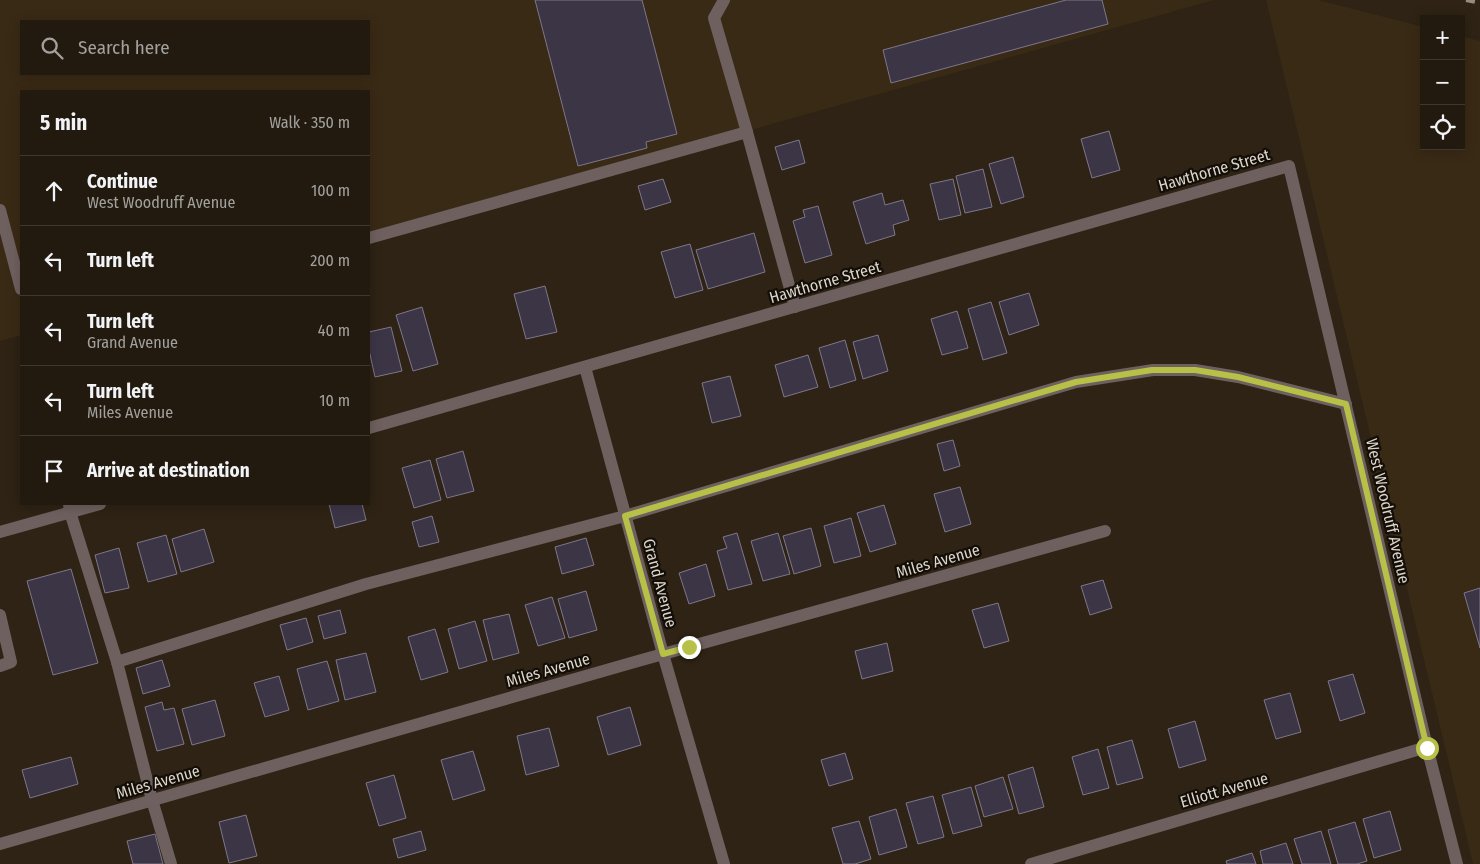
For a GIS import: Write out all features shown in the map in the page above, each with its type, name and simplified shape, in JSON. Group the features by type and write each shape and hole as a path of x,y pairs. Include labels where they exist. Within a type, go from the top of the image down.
{"street":[{"path":"724,0 714,18 795,307"},
{"path":"370,238 747,132"},
{"name":"Hawthorne Street","path":"370,428 1289,166"},
{"name":"West Woodruff Avenue","path":"1289,166 1427,748 1457,864"},
{"path":"0,210 20,285"},
{"name":"Grand Avenue","path":"585,367 663,654 724,864"},
{"path":"116,662 366,584 625,516 1076,382 1152,370 1195,370 1238,377 1346,404"},
{"path":"0,532 69,508 92,505"},
{"path":"69,508 116,662 152,800 171,864"},
{"name":"Miles Avenue","path":"0,844 663,654 1105,531"},
{"path":"0,615 11,662 0,666"},
{"name":"Elliott Avenue","path":"1031,864 1427,748"}],"shaded area":[{"path":"0,0 1214,0 370,237 370,90 20,90 20,335 0,341"},
{"path":"1266,0 1318,0 1420,26 1420,150 1465,150 1465,37 1480,41 1480,864 1473,864"}],"building":[{"path":"535,0 642,0 677,134 646,142 647,148 578,166"},
{"path":"1066,0 1102,0 1108,24 891,83 883,50"},
{"path":"1109,131 1120,170 1092,178 1081,139"},
{"path":"799,140 805,163 782,170 775,147"},
{"path":"1013,157 1024,197 1001,204 989,164"},
{"path":"983,169 992,207 965,213 956,176"},
{"path":"663,179 671,202 645,210 638,186"},
{"path":"953,179 961,215 939,220 930,184"},
{"path":"882,193 885,205 903,200 909,220 893,225 895,235 866,244 853,202"},
{"path":"818,206 832,255 805,263 793,221 805,217 803,210"},
{"path":"754,233 765,272 708,289 696,250"},
{"path":"690,244 703,290 675,298 661,252"},
{"path":"545,286 557,332 526,339 514,294"},
{"path":"1029,293 1039,325 1009,335 999,302"},
{"path":"991,302 1007,353 983,360 968,309"},
{"path":"422,307 438,364 413,371 396,315"},
{"path":"957,311 968,348 942,355 931,319"},
{"path":"391,327 402,371 375,377 370,354 370,332"},
{"path":"878,335 888,371 863,379 853,342"},
{"path":"845,340 856,380 830,388 819,348"},
{"path":"808,355 818,387 784,397 775,365"},
{"path":"730,376 741,416 712,423 702,383"},
{"path":"953,440 960,466 944,471 937,444"},
{"path":"463,451 474,491 447,498 436,459"},
{"path":"430,460 441,500 414,508 402,468"},
{"path":"960,487 971,524 945,532 934,494"},
{"path":"329,505 362,505 366,520 335,528"},
{"path":"884,505 896,544 870,552 857,513"},
{"path":"432,516 439,542 419,547 412,522"},
{"path":"851,518 861,556 834,563 824,526"},
{"path":"811,528 821,566 794,574 783,536"},
{"path":"204,529 214,562 181,572 172,539"},
{"path":"737,533 752,584 728,590 717,551 727,548 723,537"},
{"path":"778,533 790,574 763,581 751,541"},
{"path":"166,535 177,574 148,582 137,543"},
{"path":"586,538 594,565 562,574 555,547"},
{"path":"119,548 129,588 105,593 95,555"},
{"path":"706,564 715,596 689,604 679,573"},
{"path":"71,569 98,663 53,675 27,581"},
{"path":"1103,580 1112,608 1090,615 1081,586"},
{"path":"1480,588 1480,648 1464,593"},
{"path":"586,591 597,630 569,638 558,599"},
{"path":"552,597 565,638 538,646 525,605"},
{"path":"998,603 1009,641 984,648 972,610"},
{"path":"340,610 346,633 324,639 318,616"},
{"path":"509,614 519,653 493,660 483,620"},
{"path":"306,618 313,642 287,650 280,625"},
{"path":"475,621 487,661 459,669 448,629"},
{"path":"435,629 448,672 421,680 408,637"},
{"path":"887,643 893,671 862,679 855,651"},
{"path":"366,653 376,692 345,700 336,660"},
{"path":"162,660 170,686 143,694 136,668"},
{"path":"327,661 339,701 308,710 297,669"},
{"path":"1353,674 1365,713 1340,721 1328,681"},
{"path":"279,676 289,710 265,717 254,683"},
{"path":"1290,693 1301,732 1276,739 1264,700"},
{"path":"215,700 225,736 192,745 182,709"},
{"path":"162,702 164,710 174,708 184,744 157,751 145,707"},
{"path":"630,707 641,745 608,755 597,717"},
{"path":"1195,721 1206,760 1179,768 1168,729"},
{"path":"549,728 559,766 526,775 517,736"},
{"path":"1132,740 1143,778 1117,785 1107,747"},
{"path":"1098,749 1109,788 1083,795 1072,757"},
{"path":"473,751 485,790 453,800 441,760"},
{"path":"845,753 853,779 829,786 821,760"},
{"path":"71,757 78,784 30,798 22,770"},
{"path":"1033,767 1044,807 1019,814 1008,775"},
{"path":"394,775 406,818 379,826 366,783"},
{"path":"1003,777 1013,809 984,817 975,786"},
{"path":"971,787 982,826 953,834 942,795"},
{"path":"933,796 944,837 918,844 906,803"},
{"path":"896,809 907,847 879,855 869,817"},
{"path":"1390,811 1401,850 1374,858 1363,819"},
{"path":"246,815 257,856 229,863 219,822"},
{"path":"859,821 871,859 855,864 843,864 832,828"},
{"path":"1355,822 1367,861 1357,864 1338,864 1328,830"},
{"path":"421,831 426,850 398,858 393,839"},
{"path":"1321,831 1331,864 1302,864 1294,839"},
{"path":"155,834 163,864 133,864 127,841"},
{"path":"1286,843 1293,864 1263,864 1260,851"},
{"path":"1252,853 1256,864 1227,864 1226,861"}],"railway":[{"path":"1466,0 1480,3"}],"route":[{"path":"689,647 663,654 625,516 1076,382 1152,370 1195,370 1238,377 1346,404 1427,748"}]}
